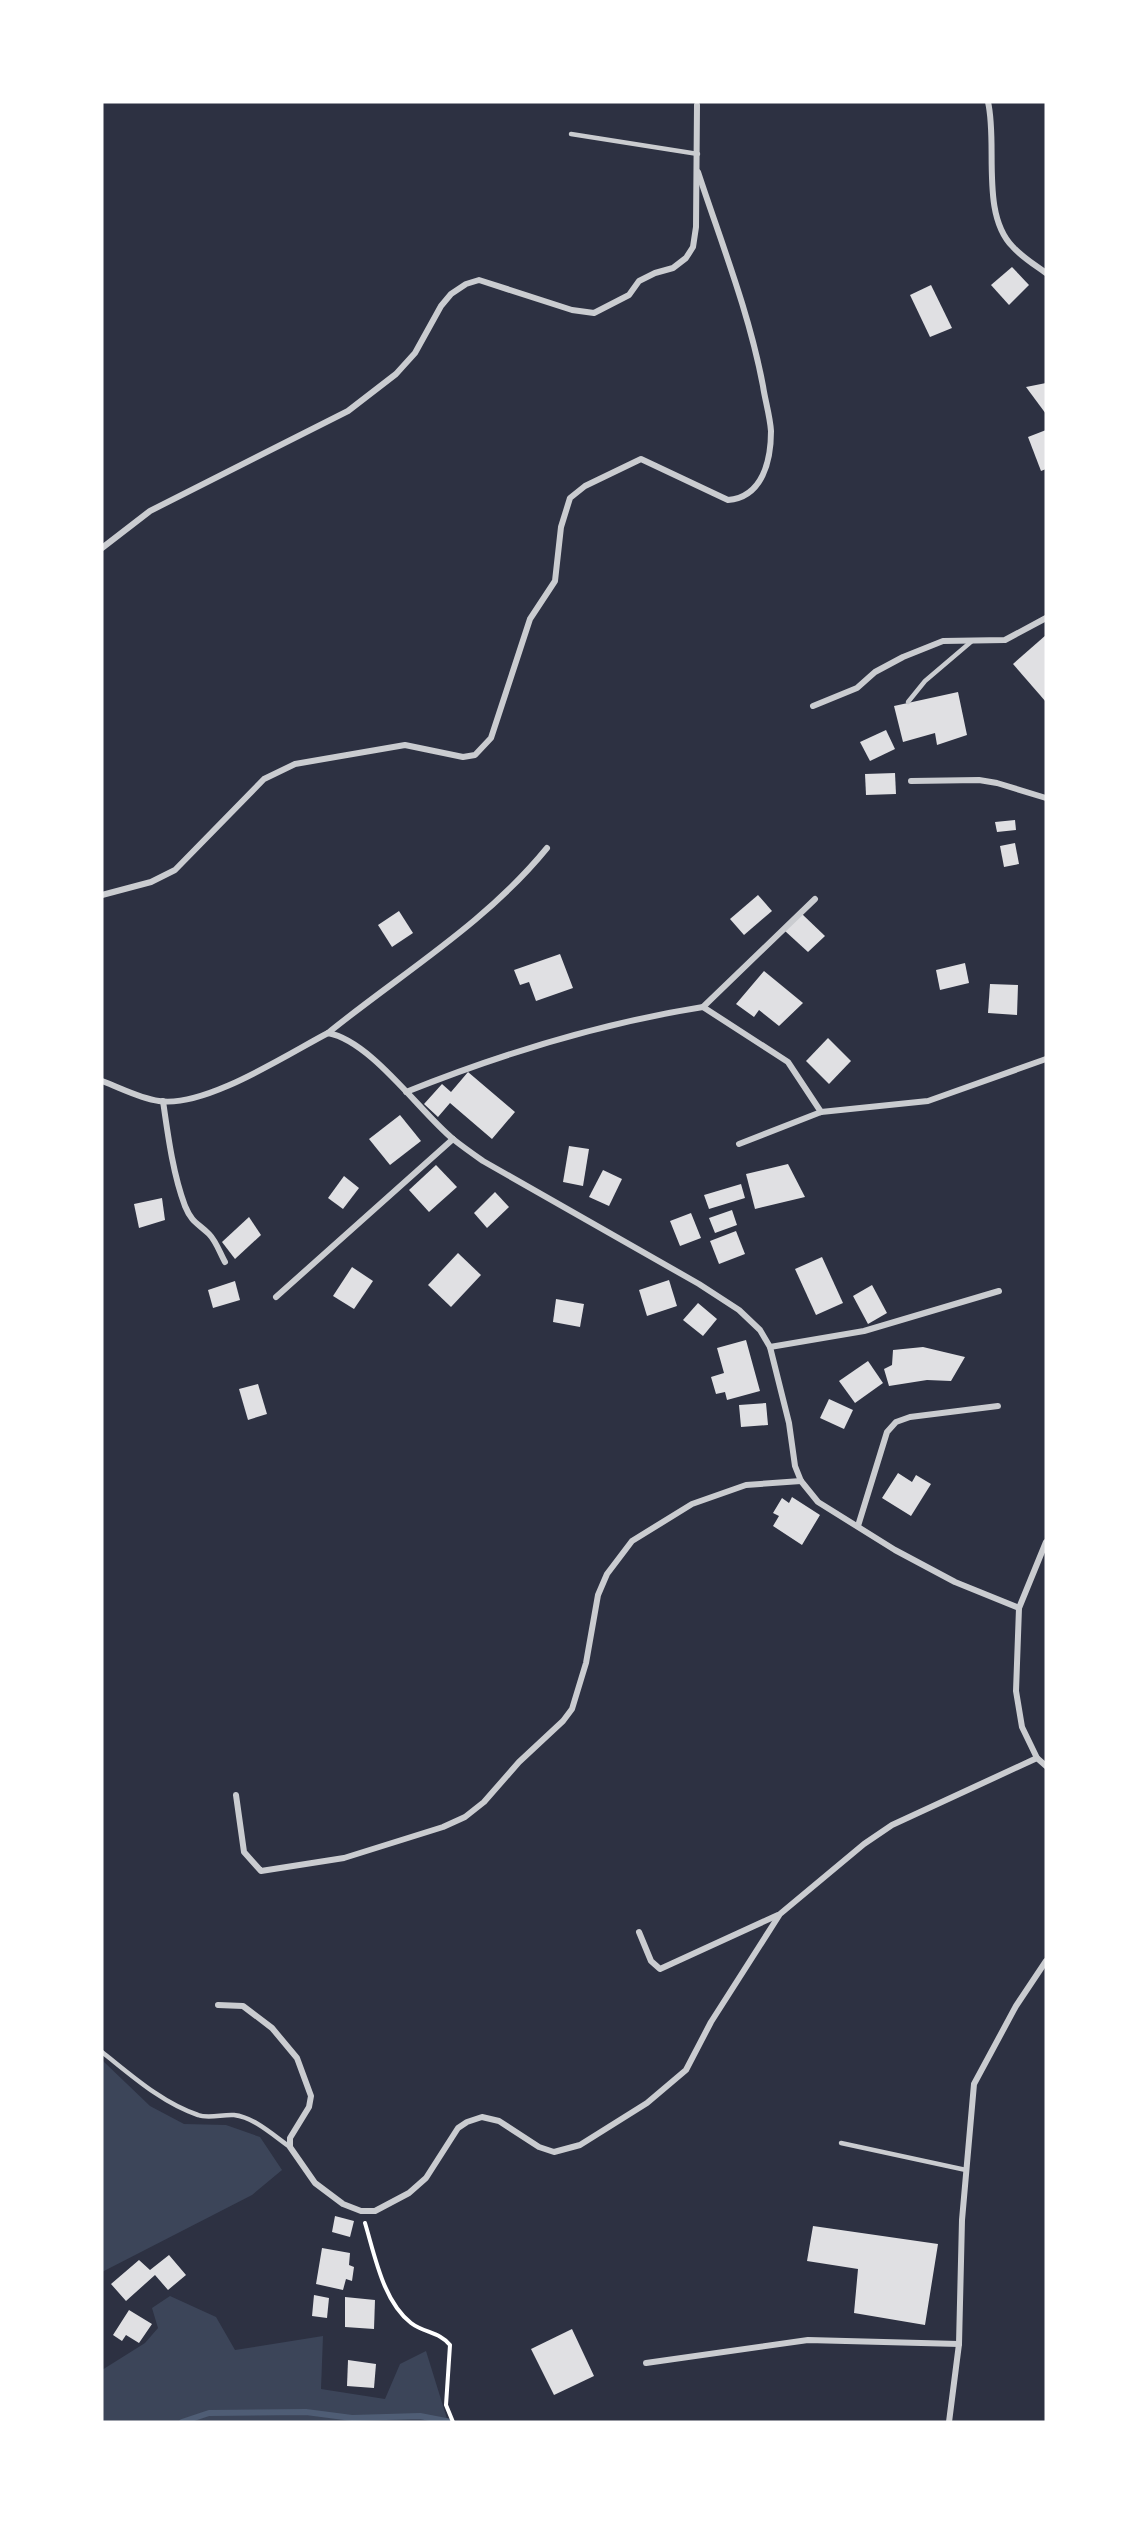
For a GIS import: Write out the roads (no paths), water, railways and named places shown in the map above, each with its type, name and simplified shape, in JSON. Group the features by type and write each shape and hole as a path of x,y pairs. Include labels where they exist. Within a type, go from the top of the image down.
{"street":[{"path":"988,102 992,179 1001,225 1012,247 1046,273"},
{"path":"102,548 150,511 236,465 348,411 396,374 415,354 441,306 466,284 479,280 572,310 594,313 629,296 639,281 673,268 686,258 693,247 696,227 697,105"},
{"path":"102,895 151,882 175,870 264,779 295,764 405,745 463,757 475,755 491,738 530,619 555,581 561,527 570,498 585,486 641,459 728,500 737,499 753,490 767,468 771,428 754,341 698,172"},
{"path":"813,706 857,688 875,672 903,657 943,641 1005,640 1046,618"},
{"path":"911,781 979,780 1046,798"},
{"path":"102,1081 140,1096 163,1101 188,1100 208,1094 268,1066 328,1033 474,922 530,868 547,848"},
{"path":"406,1092 531,1048 665,1013 703,1007 815,899"},
{"path":"703,1007 788,1062 822,1112"},
{"path":"328,1033 346,1038 357,1046 453,1139 483,1161 699,1284 739,1310 760,1330 770,1347 789,1423 795,1466 801,1481 818,1502 955,1582 1019,1608"},
{"path":"739,1144 822,1112 928,1101 1046,1059"},
{"path":"163,1101 170,1148 185,1206 197,1227 208,1233 214,1241 225,1262"},
{"path":"276,1297 453,1139"},
{"path":"770,1347 864,1331 999,1291"},
{"path":"858,1526 887,1432 896,1422 910,1417 998,1406"},
{"path":"236,1795 244,1852 261,1871 344,1858 443,1827 465,1817 484,1802 519,1762 563,1721 572,1709 586,1663 598,1595 607,1574 633,1541 692,1504 746,1485 801,1481"},
{"path":"1046,1542 1019,1608 1016,1690 1022,1728 1037,1758 1046,1766"},
{"path":"639,1932 651,1961 660,1969 780,1914 864,1844 892,1825 1037,1758"},
{"path":"218,2006 243,2006 272,2028 297,2058 311,2096 309,2107 290,2138 290,2147 315,2183 343,2204 361,2211 375,2211 410,2193 426,2178 458,2128 467,2122 482,2117 499,2121 539,2147 554,2152 580,2145 647,2103 686,2070 711,2022 780,1914"},
{"path":"950,2422 959,2344 966,2170 974,2084 1016,2006 1046,1961"},
{"path":"646,2363 808,2340 959,2344"}],"lane":[{"path":"570,134 698,154"},
{"path":"908,702 925,681 972,640"},
{"path":"102,2052 148,2088 180,2106 200,2116 236,2115 263,2128 290,2147"},
{"path":"841,2144 966,2170"}],"waterway":[{"path":"182,2422 209,2413 306,2412 352,2418 420,2416 451,2422"}]}
